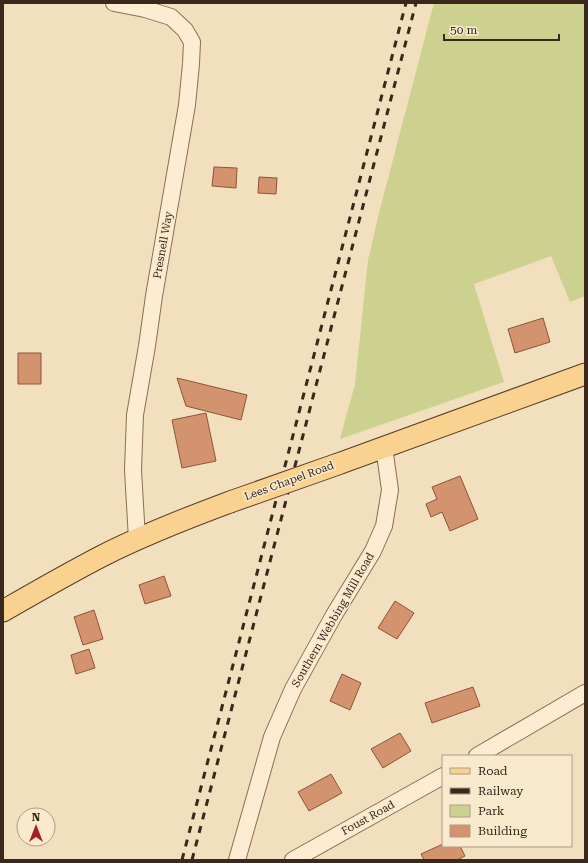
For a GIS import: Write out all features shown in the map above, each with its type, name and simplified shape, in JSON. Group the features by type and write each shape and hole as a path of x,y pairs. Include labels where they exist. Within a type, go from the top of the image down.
{"main road":[{"name":"Lees Chapel Road","path":"3,611 103,556 183,520 585,374"}],"street":[{"name":"Presnell Way","path":"114,3 145,9 171,17 185,30 192,42 187,105 135,415 133,470 137,540"},
{"name":"Southern Webbing Mill Road","path":"237,860 272,737 293,689 334,615 373,551 384,526 390,490 384,447"},
{"path":"479,755 585,693"},
{"name":"Foust Road","path":"293,860 442,777"}],"green space":[{"path":"434,3 585,3 585,296 570,302 551,256 474,284 504,382 340,439 355,384 368,260"}],"building":[{"path":"214,167 237,168 236,188 212,186"},
{"path":"259,177 277,178 276,194 258,193"},
{"path":"543,318 550,342 515,353 508,329"},
{"path":"18,353 41,353 41,384 18,384"},
{"path":"177,378 247,395 241,420 186,406"},
{"path":"206,413 216,461 182,468 172,420"},
{"path":"460,476 478,519 450,531 442,512 431,517 426,504 437,499 432,487"},
{"path":"164,576 171,596 145,604 139,585"},
{"path":"395,601 414,613 397,639 378,628"},
{"path":"94,610 103,639 83,645 74,617"},
{"path":"89,649 95,668 76,674 71,655"},
{"path":"342,674 361,683 350,710 330,701"},
{"path":"473,687 480,706 432,723 425,703"},
{"path":"400,733 411,751 383,768 371,749"},
{"path":"331,774 342,793 309,811 298,792"},
{"path":"442,844 442,847 460,847 465,856 457,860 424,860 421,854"}],"railway":[{"path":"182,860 406,3"},
{"path":"192,860 416,3"}]}
